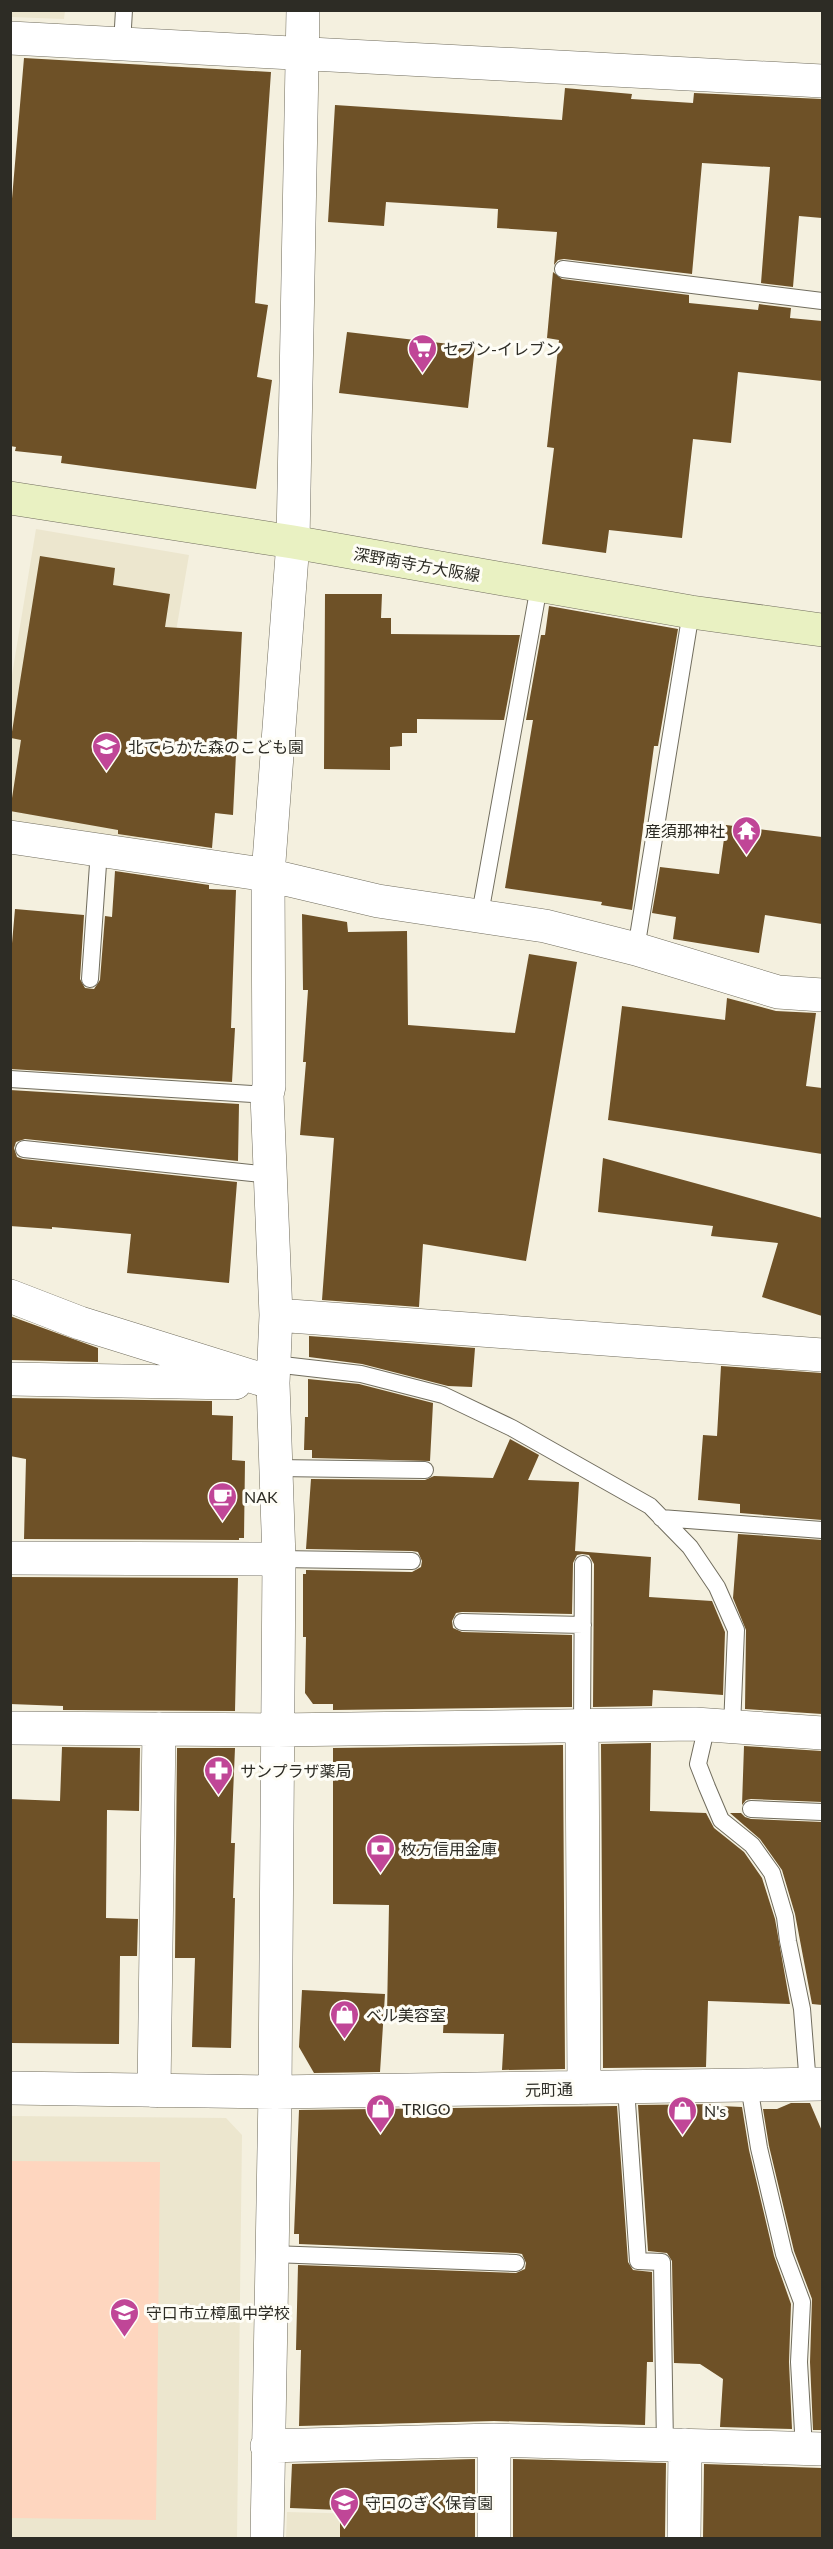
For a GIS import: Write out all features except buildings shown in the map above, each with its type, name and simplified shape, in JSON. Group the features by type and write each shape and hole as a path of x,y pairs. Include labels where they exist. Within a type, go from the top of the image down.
{"main road":[{"name":"深野南寺方大阪線","path":"10,498 292,542 691,612 822,630"}],"street":[{"path":"267,2538 275,2092 279,1559 273,1374 276,1315 267,1095 269,1086 268,875 292,542 303,10"},
{"path":"10,38 822,81"},
{"path":"10,837 268,875 378,902 545,926 636,949 702,971 778,992 822,995"},
{"path":"10,1296 80,1323 273,1374"},
{"path":"276,1315 822,1355"},
{"path":"10,1379 273,1374"},
{"path":"10,1558 279,1559"},
{"path":"582,1726 584,2088"},
{"path":"10,1728 278,1730 719,1726 822,1732"},
{"path":"154,2091 159,1729"},
{"name":"元町通","path":"10,2088 275,2092 815,2085"},
{"path":"267,2445 494,2440 813,2449"},
{"path":"494,2440 494,2538"},
{"path":"675,2445 684,2538"}],"lane":[{"path":"122,44 124,10"},
{"path":"563,269 822,301"},
{"path":"480,915 539,586"},
{"path":"636,949 691,612"},
{"path":"90,979 99,850"},
{"path":"10,1079 267,1095"},
{"path":"24,1149 270,1175"},
{"path":"273,1374 361,1374 443,1395 512,1428 650,1506 690,1547 717,1587 736,1630 719,1726 698,1764 722,1820 752,1845 772,1873 785,1917 815,2085"},
{"path":"276,1468 425,1470"},
{"path":"661,1518 822,1530"},
{"path":"279,1559 412,1562"},
{"path":"582,1726 583,1564"},
{"path":"462,1622 583,1625"},
{"path":"751,1809 822,1812"},
{"path":"749,2085 759,2148 784,2254 802,2302 799,2362 813,2449"},
{"path":"626,2088 638,2261 662,2262 675,2445"},
{"path":"272,2254 516,2263"}],"shaded area":[{"path":"11,10 65,11 64,19 11,17"},
{"path":"36,529 189,555 140,843 11,821 11,681"},
{"name":"守口市立樟風中学校","path":"11,2116 226,2118 242,2135 237,2538 11,2538"},
{"path":"11,2161 160,2162 156,2520 11,2518"},
{"name":"守口のぎく保育園","path":"287,2512 402,2515 401,2538 286,2538"}],"place":[{"name":"セブン-イレブン","path":"422,374"},
{"name":"北てらかた森のこども園","path":"107,772"},
{"name":"産須那神社","path":"746,856"},
{"name":"NAK","path":"223,1522"},
{"name":"サンプラザ薬局","path":"219,1796"},
{"name":"枚方信用金庫","path":"380,1874"},
{"name":"ベル美容室","path":"345,2040"},
{"name":"TRIGO","path":"381,2134"},
{"name":"N's","path":"683,2136"},
{"name":"守口市立樟風中学校","path":"125,2338"},
{"name":"守口のぎく保育園","path":"344,2528"}]}
